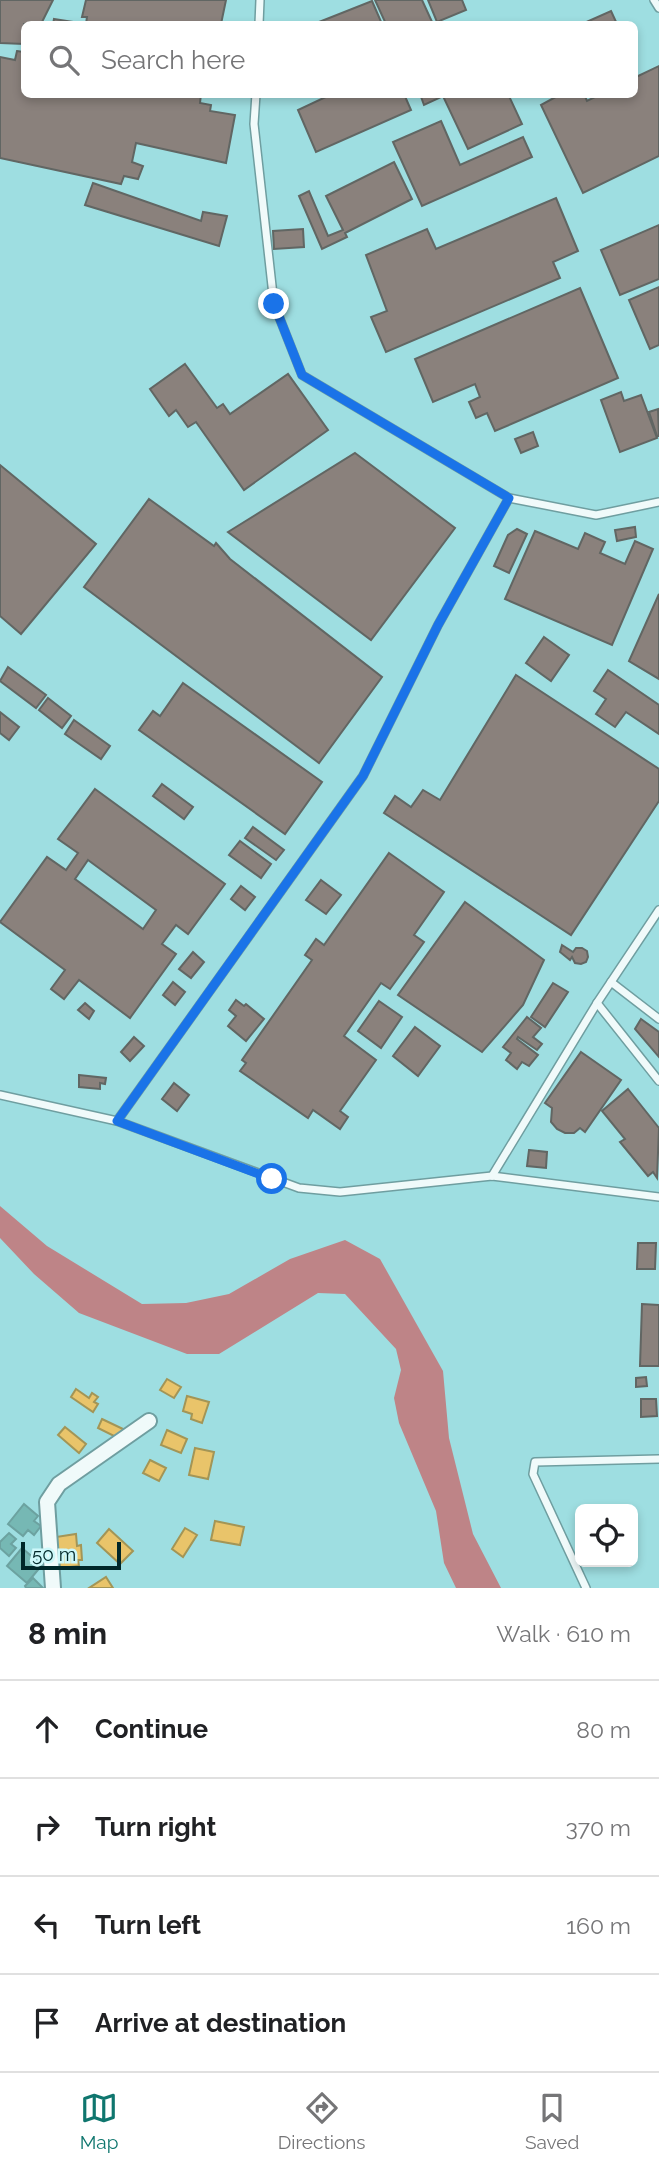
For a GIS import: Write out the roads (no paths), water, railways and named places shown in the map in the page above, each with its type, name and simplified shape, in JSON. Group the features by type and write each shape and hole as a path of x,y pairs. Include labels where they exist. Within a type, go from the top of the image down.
{"street":[{"path":"53,1588 47,1502 59,1484 149,1421"}],"lane":[{"path":"259,21 260,0"},
{"path":"654,0 659,8"},
{"path":"256,98 254,124 274,304 302,375 509,498 596,515 659,502"},
{"path":"117,1121 363,776 438,625 509,498"},
{"path":"492,1176 597,1003 659,910"},
{"path":"611,982 659,1019"},
{"path":"597,1003 659,1081"},
{"path":"0,1095 117,1121 299,1188 340,1192 492,1176 659,1197"},
{"path":"586,1588 533,1474 535,1462 659,1459"}]}
